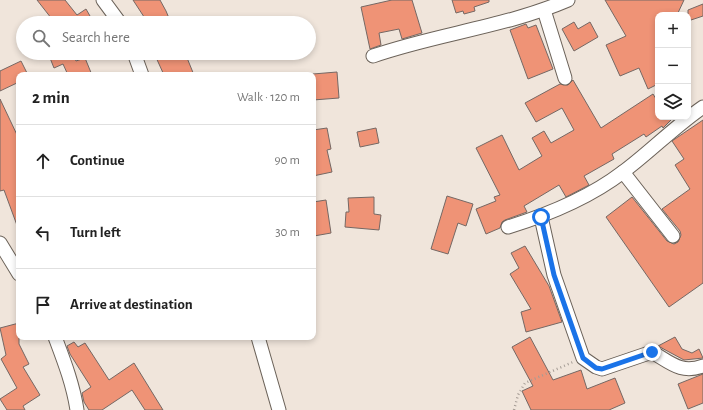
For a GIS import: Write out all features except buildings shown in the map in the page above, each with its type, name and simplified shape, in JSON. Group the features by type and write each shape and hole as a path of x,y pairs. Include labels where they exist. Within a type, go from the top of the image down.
{"street":[{"path":"103,0 115,16"},
{"path":"373,56 402,45 544,10 568,0"},
{"path":"544,10 565,78"},
{"path":"137,60 141,72"},
{"path":"508,227 541,217 600,187 623,172 660,140 703,107"},
{"path":"623,172 673,236"},
{"path":"541,217 554,275 583,358 596,368 602,369 652,352 681,368 691,370 703,366"},
{"path":"0,243 16,269"},
{"path":"56,340 66,365 77,410"},
{"path":"259,340 279,410"}],"path":[{"path":"514,410 518,395 525,383 583,358"}],"route":[{"path":"541,217 554,275 583,358 596,368 602,369 648,352 652,352"}]}
